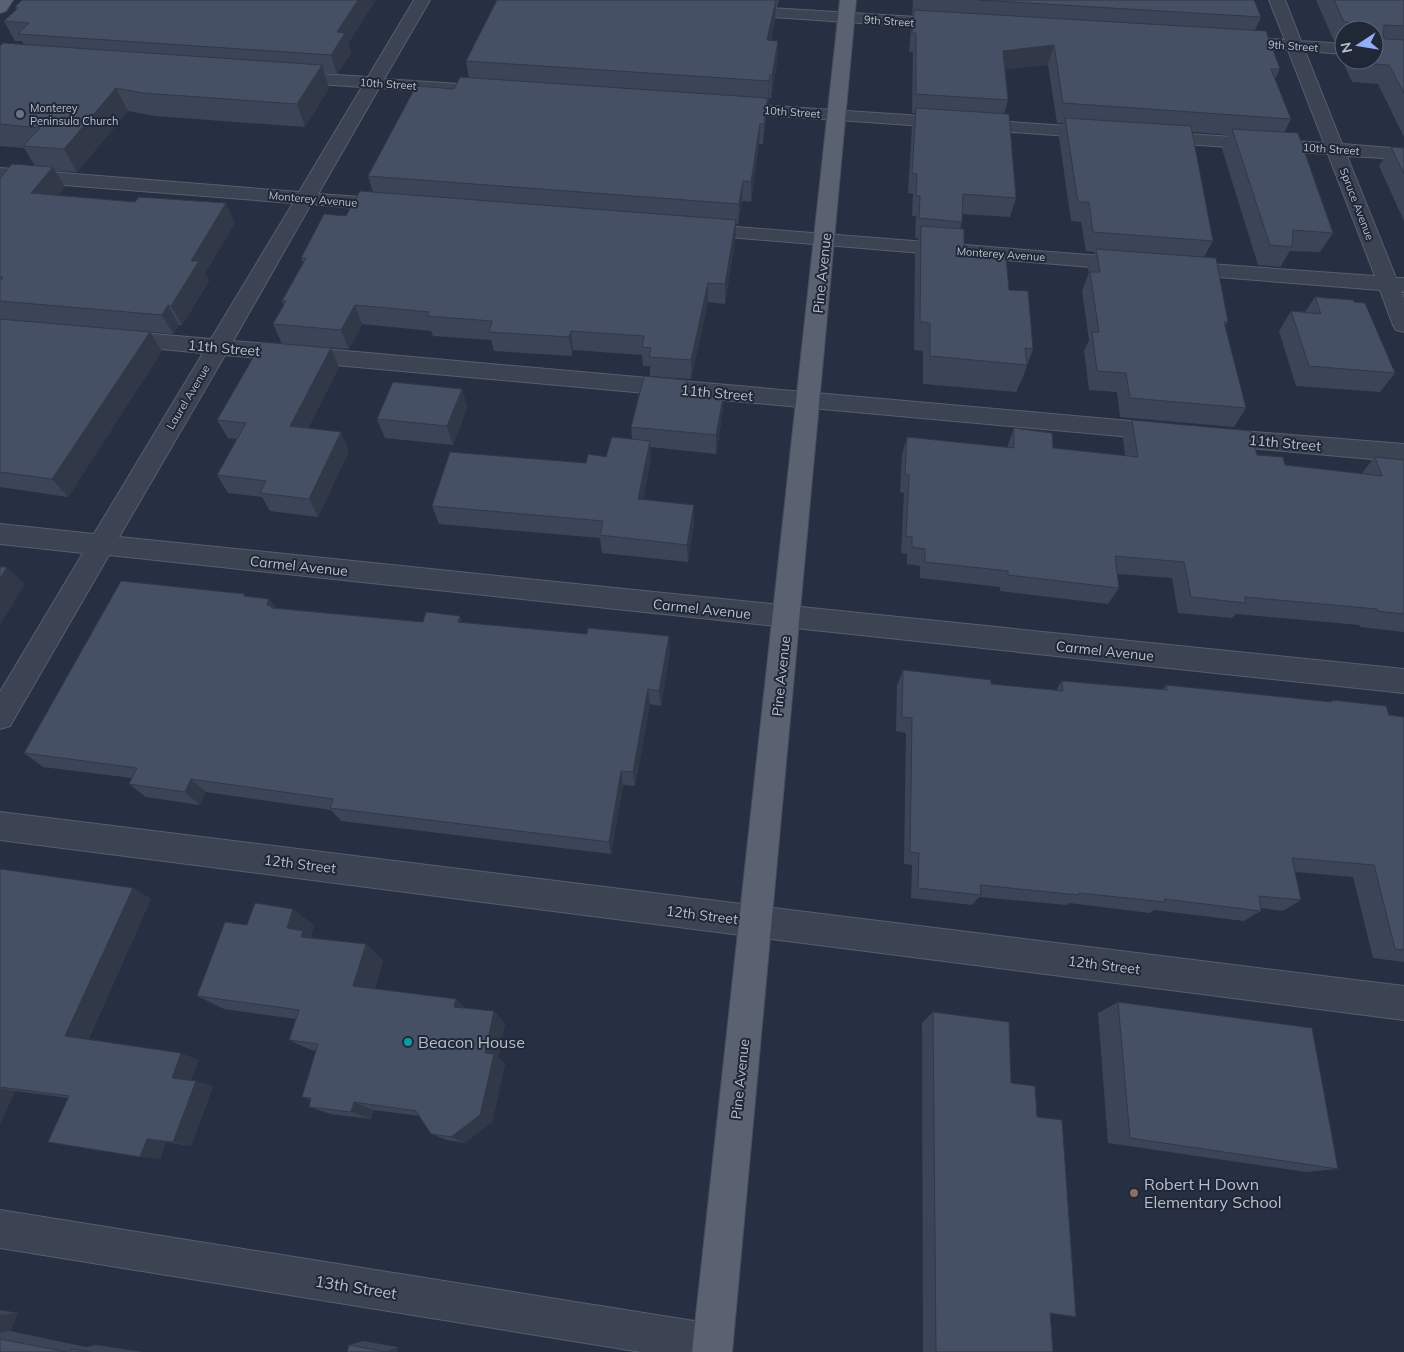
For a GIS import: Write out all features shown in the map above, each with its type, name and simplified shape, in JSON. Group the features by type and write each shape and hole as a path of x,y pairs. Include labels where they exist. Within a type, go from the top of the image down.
{"main road":[{"path":"0,8 5,0"},
{"name":"Pine Avenue","path":"713,1348 848,9"}],"street":[{"name":"Laurel Avenue","path":"0,717 422,0"},
{"name":"Spruce Avenue","path":"1277,0 1335,150 1396,285 1404,325"},
{"name":"9th Street","path":"718,10 848,9 969,26"},
{"name":"9th Street","path":"1216,41 1334,48"},
{"name":"10th Street","path":"276,76 511,92"},
{"name":"10th Street","path":"711,106 1116,134"},
{"name":"10th Street","path":"1136,136 1404,154"},
{"name":"Monterey Avenue","path":"0,174 405,206"},
{"name":"Monterey Avenue","path":"683,229 1396,285"},
{"name":"11th Street","path":"95,336 1404,453"},
{"name":"Carmel Avenue","path":"0,534 787,618 1404,681"},
{"name":"12th Street","path":"0,826 1404,1003"},
{"name":"13th Street","path":"0,1229 713,1348"}],"building":[{"path":"22,0 358,0 337,32 345,33 331,55 18,34 29,23 4,21 18,8 15,7"},
{"path":"497,0 776,0 767,40 778,41 772,75 770,75 769,81 466,61"},
{"path":"978,0 1254,0 1261,17"},
{"path":"1334,0 1404,0 1404,26 1384,25 1384,20 1343,20"},
{"path":"914,10 1266,31 1280,69 1271,69 1291,119 1063,103 1054,45 1003,51 1008,100 916,94 916,33 912,33"},
{"path":"1384,38 1404,40 1404,93 1389,65 1384,65"},
{"path":"3,43 322,65 297,104 143,93 116,88 64,149 23,146 40,128 0,124 0,46"},
{"path":"460,77 767,98 764,124 760,124 751,182 743,181 739,204 368,176 416,86 454,89"},
{"path":"916,108 1009,114 1016,198 963,194 962,222 919,218 920,196 916,196 917,174 912,173"},
{"path":"1065,118 1191,126 1213,241 1093,232 1089,202 1078,202"},
{"path":"1232,129 1298,133 1333,233 1293,230 1292,247 1270,245"},
{"path":"1391,147 1404,148 1404,174"},
{"path":"12,164 53,167 31,193 135,202 139,197 226,203 191,261 199,261 171,306 168,305 162,315 0,301 0,281 3,277 0,277 0,178"},
{"path":"360,191 736,220 725,284 708,283 691,360 649,357 651,348 642,347 644,336 571,331 569,337 489,332 492,321 427,316 429,312 355,305 341,330 273,324 286,301 282,301 306,258 301,258 324,214 346,216"},
{"path":"921,226 964,229 964,253 1006,257 1009,290 1028,291 1033,349 1025,348 1027,365 930,356 930,323 920,322"},
{"path":"1096,249 1216,258 1228,322 1224,322 1246,408 1130,398 1126,373 1097,371 1092,332 1099,332 1090,272 1100,272"},
{"path":"1315,297 1353,300 1354,302 1365,303 1395,373 1309,366 1291,311 1321,314"},
{"path":"0,319 150,332 52,479 0,472"},
{"path":"262,342 331,348 290,426 341,432 309,499 260,493 266,481 217,475 246,423 217,420"},
{"path":"644,376 687,380 684,394 723,398 716,435 631,427"},
{"path":"393,382 462,389 447,426 377,419"},
{"path":"1132,420 1251,431 1257,455 1283,457 1285,465 1382,476 1375,457 1404,460 1404,614 1377,611 1377,609 1245,597 1246,603 1191,597 1184,562 1115,556 1119,588 1008,575 1008,571 925,562 925,549 912,547 912,537 906,536 909,475 905,475 907,437 1014,448 1014,428 1052,433 1053,448 1138,457"},
{"path":"612,437 650,441 638,499 694,505 687,545 600,535 603,521 432,506 450,452 586,463 588,454 606,457"},
{"path":"0,567 7,567 0,579"},
{"path":"121,581 245,594 244,596 269,599 267,605 272,606 271,608 423,622 426,612 460,616 458,622 587,634 588,628 669,636 659,691 648,689 633,772 621,771 609,842 330,808 333,799 191,779 185,792 129,784 137,768 24,753"},
{"path":"903,670 991,680 991,684 1063,691 1062,681 1167,690 1166,685 1386,706 1389,715 1404,717 1404,950 1395,949 1374,865 1292,858 1301,900 1259,896 1261,911 1164,899 1165,902 980,885 981,895 918,888 919,853 910,852 912,718 902,717"},
{"path":"0,869 133,888 65,1036 181,1053 172,1078 196,1081 173,1142 147,1139 140,1157 48,1142 69,1096 0,1087"},
{"path":"255,903 293,909 287,928 303,931 301,937 366,944 353,986 456,999 454,1007 494,1011 485,1053 494,1054 480,1115 451,1137 431,1134 416,1111 354,1102 351,1112 309,1107 311,1098 302,1097 318,1044 289,1040 299,1010 197,996 225,922 247,925"},
{"path":"1118,1002 1312,1028 1338,1169 1130,1138"},
{"path":"933,1012 1009,1022 1011,1083 1035,1086 1037,1117 1062,1120 1076,1317 1050,1313 1053,1352 936,1352"},
{"path":"0,1339 67,1352 0,1352"},
{"path":"349,1345 386,1352 347,1352"},
{"path":"71,1349 90,1352 70,1352"}],"place":[{"name":"Monterey Peninsula Church","path":"20,114"},
{"name":"Beacon House","path":"408,1042"},
{"name":"Robert H Down Elementary School","path":"1134,1193"}]}
